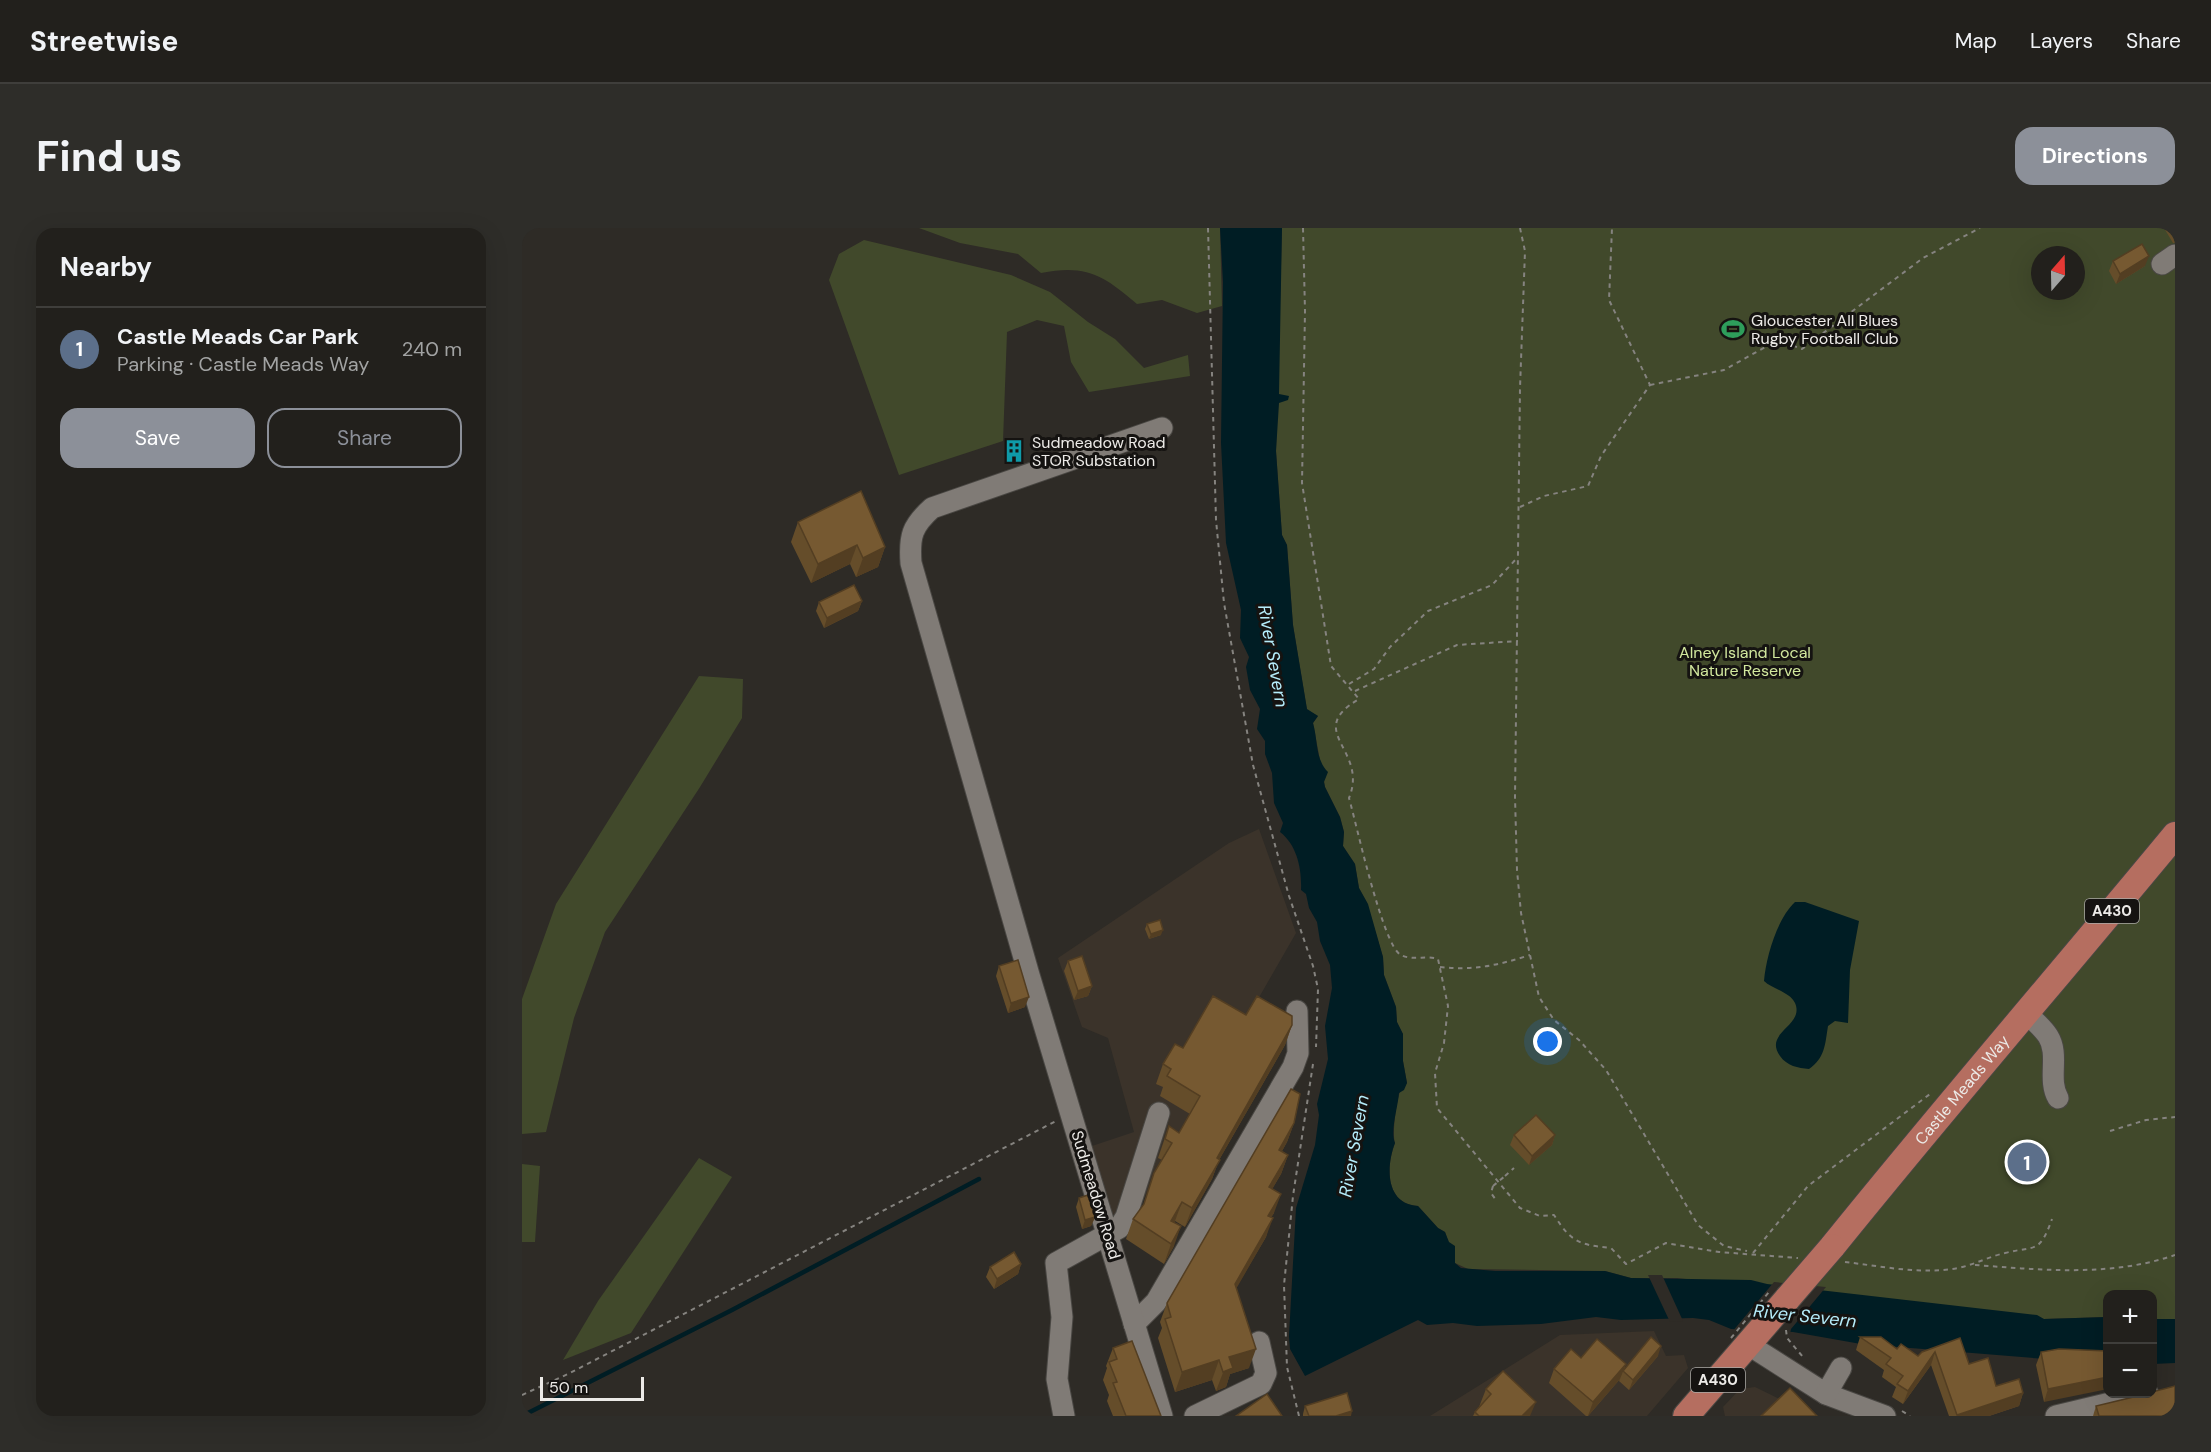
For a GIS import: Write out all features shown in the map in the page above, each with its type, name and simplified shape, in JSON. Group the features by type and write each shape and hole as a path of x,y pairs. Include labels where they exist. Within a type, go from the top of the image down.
{"main road":[{"name":"Castle Meads Way","path":"1750,1344 1834,1254 1950,1100 2028,1014 2175,835"},
{"name":"A430","path":"1686,1416 1750,1344"}],"street":[{"name":"Sudmeadow Road","path":"1162,428 932,508 916,522 910,544 911,563 946,689 1029,975 1109,1234 1162,1416"},
{"path":"1134,1324 1156,1302 1293,1067 1298,1053 1297,1011"},
{"path":"2028,1014 2049,1036 2054,1059 2053,1087 2058,1098"},
{"path":"1064,1416 1057,1379 1062,1317 1056,1263 1119,1228 1126,1217 1159,1113"},
{"path":"1195,1416 1261,1384 1266,1373 1259,1342"},
{"path":"1750,1344 1826,1394 1885,1416"},
{"path":"1826,1394 1841,1368"},
{"path":"2056,1416 2130,1398"}],"path":[{"path":"1208,228 1216,519 1224,603 1253,765 1289,896 1313,966 1318,989 1318,1036 1293,1196 1284,1285 1287,1367 1299,1416"},
{"path":"1303,228 1305,311 1302,483 1331,666 1355,691 1359,699 1337,715 1335,725 1352,764 1355,782 1349,798 1374,894 1392,947 1400,955 1438,959 1448,1006 1444,1043 1435,1073 1437,1108 1520,1208 1540,1216 1554,1215 1574,1241 1587,1246 1611,1248 1626,1264 1666,1243 1719,1252 1802,1258"},
{"path":"1520,228 1525,251 1519,555 1517,870 1521,913 1539,997 1554,1020 1579,1040 1606,1070 1698,1225 1724,1246 1753,1253"},
{"path":"1612,228 1609,300 1650,385"},
{"path":"1520,507 1544,496 1588,486 1601,456 1650,385 1724,370 1778,340 1802,350 1923,258 1980,228"},
{"path":"1349,684 1374,669 1390,646 1428,611 1492,585 1519,555"},
{"path":"1355,691 1457,645 1518,641"},
{"path":"1440,967 1459,969 1493,967 1530,955"},
{"path":"1753,1253 1808,1186 1938,1089"},
{"path":"522,1395 568,1374 1071,1113"},
{"path":"2110,1131 2146,1120 2175,1117"},
{"path":"1496,1200 1491,1193 1493,1186 1514,1168"},
{"path":"1834,1254 1926,1271 1973,1264 2006,1252 2029,1250 2037,1246 2046,1237 2052,1219"},
{"path":"1973,1264 2066,1272 2150,1263 2175,1255"},
{"path":"1789,1323 1787,1338 1798,1353"}],"shaded area":[{"path":"1259,829 1296,933 1117,1245 1086,1148 1134,1132 1108,1038 1082,1027 1058,958 1229,843"},
{"path":"1654,1331 1666,1356 1684,1355 1688,1368 1647,1416 1430,1416 1560,1335"},
{"path":"1755,1387 1814,1416 1725,1416 1723,1407 1740,1389"}],"green space":[{"path":"919,228 1220,228 1222,306 1197,313 1162,300 1137,304 1115,286 1083,271 1041,273 1018,254 960,243"},
{"name":"Alney Island Local Nature Reserve","path":"1282,228 2175,228 2175,1319 2157,1319 2157,1290 2103,1290 2103,1317 2044,1319 1677,1278 1631,1278 1605,1271 1468,1269 1455,1263 1445,1232 1438,1228 1418,1206 1407,1204 1399,1199 1391,1182 1390,1162 1395,1143 1394,1127 1397,1105 1400,1092 1407,1083 1403,1061 1403,1034 1397,1022 1396,1007 1384,975 1383,957 1366,901 1359,888 1355,864 1343,846 1344,832 1340,817 1325,787 1313,723 1318,716 1307,710 1293,625 1287,545 1282,535 1276,451"},
{"path":"864,240 1011,275 1050,292 1088,322 1115,339 1144,368 1188,355 1190,376 1089,392 1071,362 1064,326 1037,320 1007,332 1003,441 899,475 829,280 839,254"},
{"path":"699,676 743,679 742,718 700,787 605,932 574,1018 546,1132 522,1134 522,999 556,904"},
{"path":"699,1158 732,1177 631,1333 563,1360 598,1301"},
{"path":"522,1164 540,1166 535,1242 522,1242"}],"water":[{"name":"River Severn","path":"1220,228 1282,228 1279,394 1289,396 1288,400 1279,403 1276,451 1282,535 1287,545 1293,625 1307,709 1318,716 1313,723 1321,761 1328,772 1324,782 1325,787 1340,817 1344,832 1343,846 1355,864 1359,888 1368,904 1383,957 1384,975 1396,1007 1397,1022 1403,1034 1403,1061 1407,1083 1404,1090 1399,1093 1394,1126 1395,1143 1390,1162 1391,1182 1399,1199 1407,1204 1418,1206 1438,1228 1445,1232 1449,1242 1455,1246 1455,1263 1461,1268 1495,1271 1605,1271 1631,1278 1751,1280 1767,1284 2037,1315 2044,1319 2103,1317 2103,1364 1861,1344 1793,1332 1731,1329 1709,1320 1693,1318 1621,1320 1596,1317 1541,1324 1477,1326 1453,1323 1427,1325 1418,1320 1305,1376 1290,1349 1289,1336 1296,1208 1315,1145 1319,1115 1317,1104 1328,1059 1325,1026 1332,988 1330,965 1320,941 1317,922 1309,908 1306,894 1301,890 1301,874 1297,858 1291,844 1280,832 1283,823 1274,803 1272,773 1265,754 1265,741 1257,729 1260,709 1250,690 1246,667 1249,657 1240,638 1241,610 1226,543 1221,443 1223,282"},
{"path":"1795,902 1805,902 1859,921 1850,970 1848,1023 1835,1021 1828,1026 1821,1056 1809,1069 1789,1064 1780,1056 1776,1048 1777,1041 1797,1011 1793,999 1764,981 1767,961 1778,928"},
{"path":"2157,1319 2175,1319 2175,1363 2157,1364"}],"pier":[{"path":"1648,1275 1662,1275 1683,1321 1670,1322"},
{"path":"1774,1282 1826,1287 1791,1329 1790,1334 1732,1332"}],"building":[{"path":"2142,244 2149,256 2120,274 2113,261"},
{"path":"1019,439 1023,451 1013,455 1009,442"},
{"path":"861,491 885,547 863,558 857,545 818,564 798,522"},
{"path":"854,585 862,601 827,618 819,602"},
{"path":"1160,920 1163,930 1151,934 1147,924"},
{"path":"1082,956 1092,986 1078,991 1068,961"},
{"path":"1018,960 1029,997 1011,1003 999,966"},
{"path":"1213,996 1246,1015 1257,996 1292,1016 1292,1025 1217,1158 1220,1160 1192,1208 1182,1202 1171,1221 1181,1226 1171,1244 1133,1219 1144,1204 1154,1173 1172,1143 1165,1139 1169,1126 1179,1133 1200,1096 1167,1076 1171,1069 1163,1064 1175,1044 1183,1048"},
{"path":"1291,1089 1300,1094 1294,1123 1279,1150 1288,1155 1269,1187 1281,1194 1268,1216 1273,1218 1235,1284 1256,1349 1229,1357 1233,1368 1223,1372 1219,1360 1182,1372 1165,1319 1171,1317 1167,1303"},
{"path":"1536,1115 1555,1135 1532,1156 1514,1135"},
{"path":"1088,1195 1095,1217 1085,1220 1079,1198"},
{"path":"1014,1252 1021,1264 997,1279 990,1267"},
{"path":"1651,1337 1661,1346 1633,1380 1623,1371"},
{"path":"1860,1337 1881,1337 1897,1349 1901,1344 1918,1356 1922,1352 1960,1338 1969,1364 1988,1358 1996,1386 2019,1379 2023,1393 1957,1415 1935,1352 1908,1391 1897,1384 1903,1376 1886,1364 1891,1358"},
{"path":"1597,1339 1626,1364 1593,1402 1554,1369 1571,1349 1581,1358"},
{"path":"1132,1341 1161,1416 1126,1416 1113,1383 1117,1382 1109,1362 1117,1359 1113,1348"},
{"path":"2059,1349 2103,1351 2103,1378 2048,1389 2041,1352"},
{"path":"1503,1371 1536,1402 1522,1416 1479,1416 1475,1412 1491,1394 1486,1389"},
{"path":"2175,1386 2175,1416 2099,1416 2096,1406 2129,1398 2157,1398 2157,1391"},
{"path":"1790,1388 1817,1416 1761,1416"},
{"path":"1347,1393 1352,1411 1336,1416 1309,1416 1305,1406"},
{"path":"1267,1394 1282,1416 1236,1416"}],"waterway":[{"path":"522,1416 732,1310 979,1179"}],"place":[{"name":"Gloucester All Blues Rugby Football Club","path":"1733,329"},
{"name":"Sudmeadow Road STOR Substation","path":"1014,451"},
{"name":"Castle Meads Car Park","path":"2027,1162"}]}
